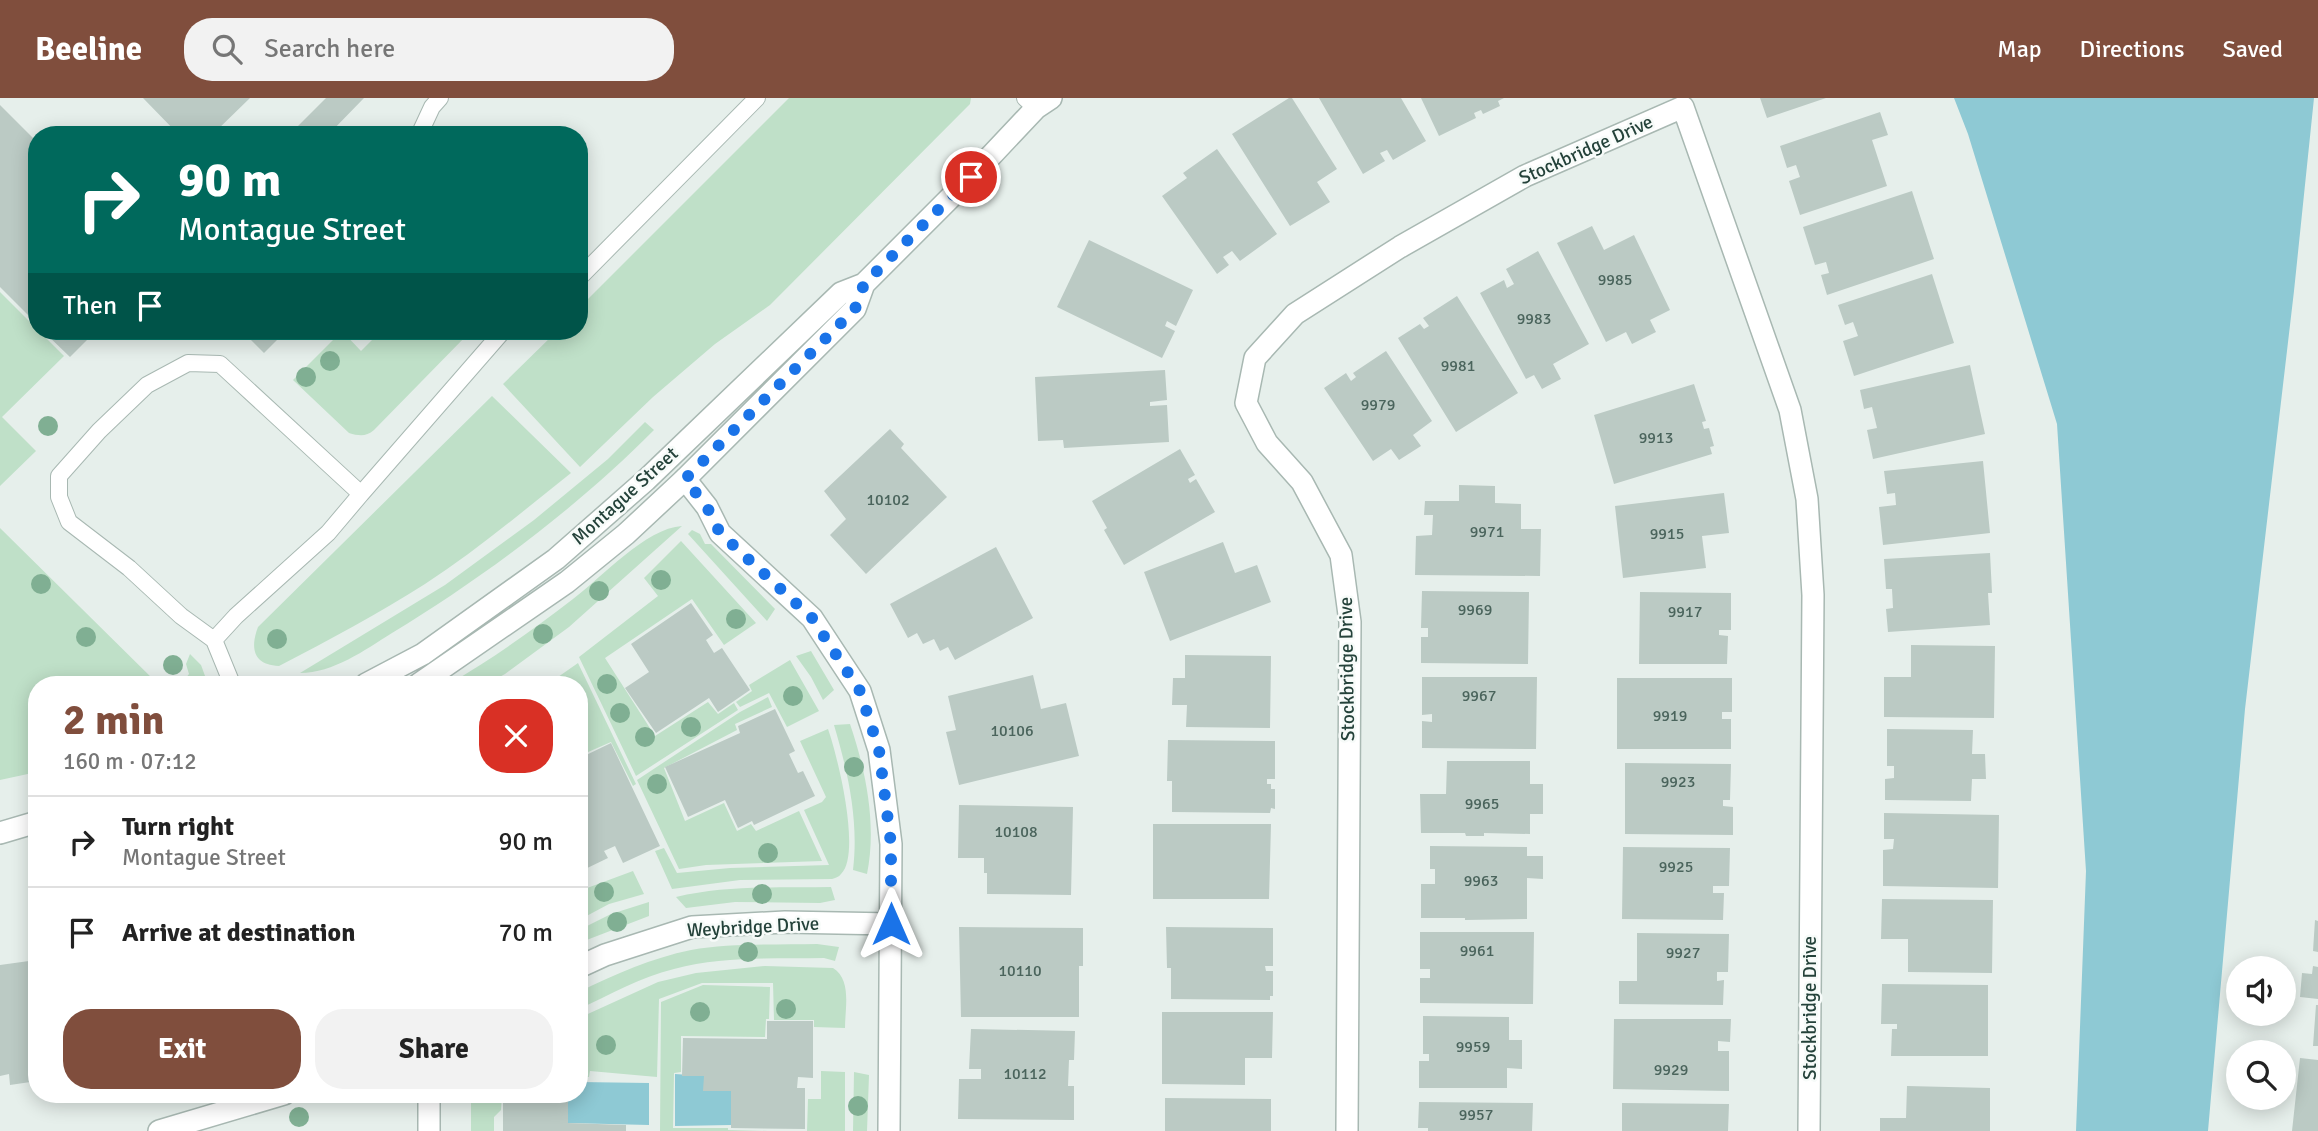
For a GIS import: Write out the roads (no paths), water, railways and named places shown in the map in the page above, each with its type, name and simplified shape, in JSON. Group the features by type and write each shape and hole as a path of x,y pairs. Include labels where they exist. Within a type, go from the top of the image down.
{"street":[{"name":"Montague Street","path":"381,676 423,654 556,559 646,480 841,293 864,284 971,177 1037,101"},
{"name":"Stockbridge Drive","path":"1347,1131 1350,622 1341,555 1302,482 1266,443 1246,403 1255,358 1295,314 1400,247 1525,176 1681,102 1790,410 1807,499 1813,594 1809,1131"},
{"name":"Montague Street","path":"431,676 567,582 626,534 685,479 855,309 864,284"},
{"path":"685,479 707,507 720,533 812,618 860,691 879,750 891,844 888,1131"},
{"path":"0,833 28,825"},
{"name":"Weybridge Drive","path":"588,963 692,927 785,922 891,924"},
{"path":"159,1131 254,1103"},
{"path":"429,1103 429,1131"}],"lane":[{"path":"423,126 432,107 440,98"},
{"path":"588,268 757,98"},
{"path":"214,640 236,616 328,533 495,340"},
{"path":"229,676 214,640 181,617 129,568 69,522 59,497 60,476 99,431 147,386 188,363 220,364 361,494"}],"water":[{"path":"1954,98 2314,98 2245,709 2208,1131 2076,1131 2086,871 2057,424 1968,134"},
{"path":"675,1074 704,1076 704,1091 731,1091 731,1125 675,1126"},
{"path":"588,1082 649,1083 649,1125 568,1123 568,1103 588,1103"}]}
